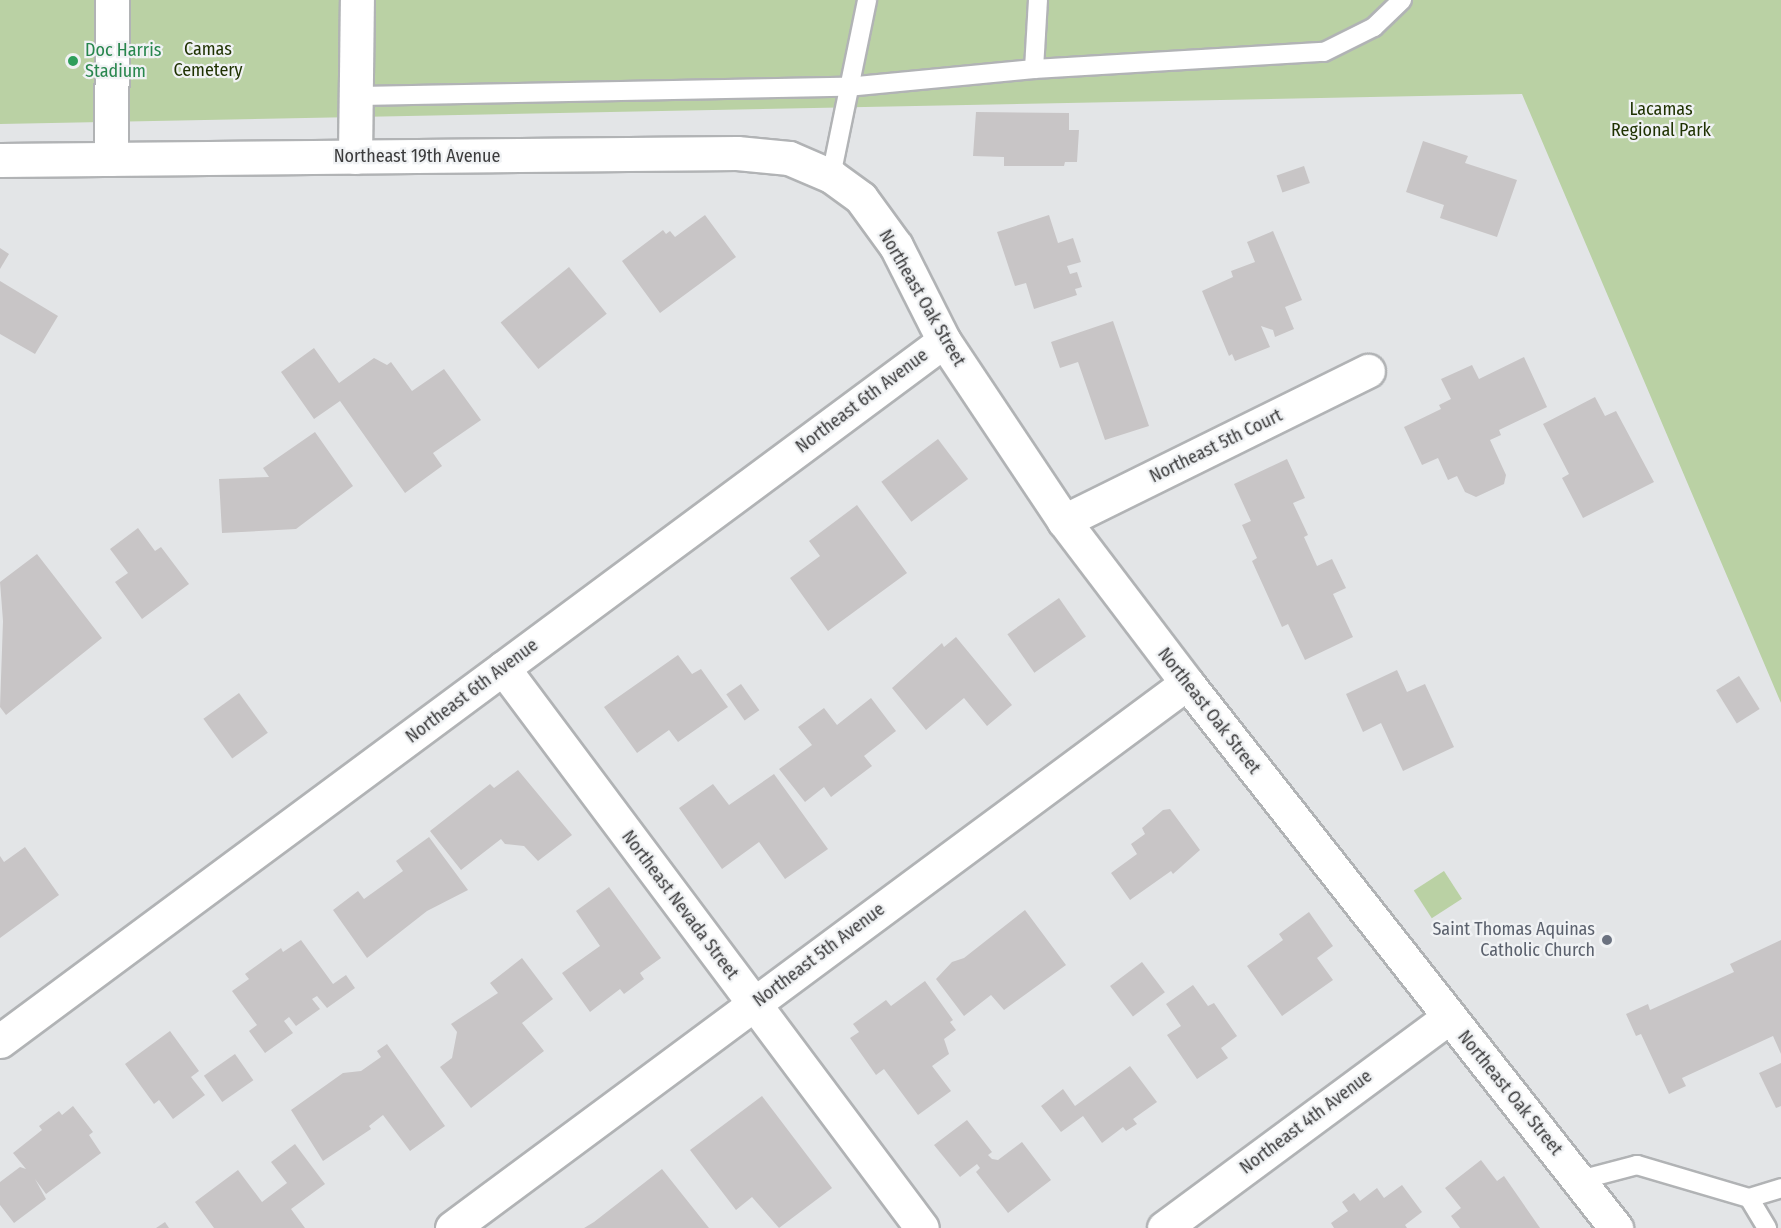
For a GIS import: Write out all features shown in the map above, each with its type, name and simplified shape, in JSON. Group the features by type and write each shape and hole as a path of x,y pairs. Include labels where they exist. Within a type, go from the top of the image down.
{"street":[{"path":"111,159 112,0"},
{"path":"355,157 357,0"},
{"name":"Northeast 19th Avenue","path":"0,160 737,153 789,158 831,176"},
{"name":"Northeast Oak Street","path":"831,176 861,198 896,246 944,341 1064,521 1187,683 1616,1228"},
{"name":"Northeast 6th Avenue","path":"0,1041 944,341"},
{"name":"Northeast 5th Court","path":"1064,521 1368,371"},
{"name":"Northeast Nevada Street","path":"503,668 922,1228"},
{"name":"Northeast 5th Avenue","path":"452,1228 1187,683"},
{"name":"Northeast 4th Avenue","path":"1164,1228 1449,1017"}],"lane":[{"path":"831,176 847,87 867,0"},
{"path":"1034,69 1038,0"},
{"path":"356,96 847,87 1034,69 1324,52 1374,27 1402,0"},
{"path":"1580,1180 1637,1165 1749,1198 1781,1188"},
{"path":"1749,1198 1767,1228"}],"green space":[{"path":"0,0 1781,0 1781,703 1522,94 0,124"},
{"path":"1444,871 1462,899 1432,918 1414,891"}],"building":[{"path":"976,112 1069,113 1069,130 1079,130 1077,162 1065,162 1064,166 1004,166 1004,157 973,156"},
{"path":"1423,141 1468,156 1465,163 1517,180 1497,237 1440,218 1444,205 1406,192"},
{"path":"1304,166 1310,183 1282,192 1277,175"},
{"path":"705,215 736,257 660,313 622,261 663,230 666,234 670,231 675,237"},
{"path":"1049,215 1058,243 1073,238 1081,262 1067,266 1070,274 1077,272 1082,287 1075,289 1077,295 1034,309 1026,283 1015,286 997,232"},
{"path":"1273,231 1302,300 1285,307 1294,329 1275,337 1273,330 1261,326 1270,347 1235,361 1232,354 1229,356 1202,291 1233,277 1231,271 1255,262 1247,242"},
{"path":"0,248 9,254 0,269"},
{"path":"569,267 607,314 538,369 501,322"},
{"path":"0,281 58,316 35,354 0,334"},
{"path":"1113,321 1149,426 1105,440 1078,362 1060,368 1051,342"},
{"path":"314,348 339,383 374,358 387,365 391,362 412,391 444,369 481,420 433,453 442,466 405,493 340,401 314,419 281,372"},
{"path":"1524,357 1547,407 1499,430 1501,435 1490,440 1506,475 1504,484 1476,497 1465,492 1457,476 1448,480 1438,458 1422,465 1404,427 1441,409 1439,405 1451,399 1441,379 1472,365 1479,379"},
{"path":"1595,397 1605,416 1616,411 1654,482 1583,518 1562,478 1569,474 1543,424"},
{"path":"315,432 353,486 296,529 222,533 219,479 269,477 263,468"},
{"path":"938,439 968,479 911,522 881,482"},
{"path":"1287,459 1305,498 1293,503 1308,535 1304,537 1317,566 1332,559 1346,588 1333,594 1353,637 1305,660 1288,624 1282,627 1252,561 1257,558 1242,525 1251,521 1234,484"},
{"path":"857,505 907,573 828,631 790,578 820,556 809,541"},
{"path":"138,528 155,551 161,547 189,584 142,619 115,582 128,573 110,549"},
{"path":"37,554 102,638 6,715 0,707 3,621 0,582"},
{"path":"1059,598 1086,637 1034,673 1007,634"},
{"path":"956,637 1012,705 987,726 964,698 926,730 892,688 942,643 944,647"},
{"path":"678,655 692,674 701,669 728,707 678,742 669,730 637,753 604,707"},
{"path":"1397,670 1407,692 1425,684 1454,747 1403,771 1381,723 1363,732 1346,694"},
{"path":"1739,676 1760,709 1737,723 1716,690"},
{"path":"741,684 759,710 745,721 726,694"},
{"path":"239,693 268,733 232,759 203,719"},
{"path":"871,698 896,731 864,756 872,766 831,797 824,787 805,802 779,769 812,745 798,727 824,708 837,725"},
{"path":"518,770 572,835 538,861 524,846 505,844 501,839 461,870 430,831 490,784 494,788"},
{"path":"774,774 828,849 785,879 759,842 722,869 679,808 713,784 729,805"},
{"path":"1170,809 1200,850 1173,874 1171,871 1130,900 1111,873 1137,854 1131,844 1145,834 1142,828 1163,810"},
{"path":"429,837 468,890 427,911 367,958 333,910 358,891 364,899 403,871 396,861"},
{"path":"25,847 59,895 0,938 0,856 4,862"},
{"path":"609,887 661,958 640,973 644,979 624,994 620,989 590,1012 562,973 600,946 576,911"},
{"path":"1025,910 1066,965 1004,1010 991,995 964,1016 936,979 952,962 964,958"},
{"path":"1309,912 1333,946 1317,958 1333,980 1282,1016 1247,966 1283,940 1279,934"},
{"path":"301,940 333,984 346,975 355,988 327,1008 317,996 312,999 320,1009 296,1026 289,1017 284,1021 293,1033 265,1053 249,1031 257,1025 232,991 249,979 245,974 281,948 283,952"},
{"path":"1781,940 1781,1054 1773,1036 1682,1078 1686,1086 1669,1094 1641,1034 1636,1036 1626,1014 1648,1004 1650,1010 1734,972 1730,964"},
{"path":"522,958 553,999 522,1023 544,1051 471,1108 440,1067 452,1058 457,1032 451,1024 498,993 490,983"},
{"path":"1142,962 1165,992 1133,1016 1110,986"},
{"path":"925,981 953,1020 950,1022 956,1030 944,1039 949,1054 932,1066 951,1091 918,1115 884,1069 876,1075 850,1038 859,1032 853,1024 886,1000 891,1006"},
{"path":"1193,985 1208,1006 1214,1003 1237,1036 1221,1048 1228,1058 1197,1079 1167,1035 1181,1026 1166,1004"},
{"path":"170,1031 199,1071 191,1077 205,1095 173,1119 159,1100 154,1104 125,1064"},
{"path":"387,1044 445,1126 410,1151 383,1115 369,1126 371,1129 323,1161 291,1110 343,1073 361,1071 381,1057 377,1051"},
{"path":"235,1054 253,1080 222,1102 204,1076"},
{"path":"1781,1063 1781,1106 1776,1108 1759,1073"},
{"path":"1130,1066 1157,1102 1133,1119 1137,1124 1126,1131 1123,1127 1102,1143 1083,1116 1061,1132 1041,1106 1063,1089 1075,1106"},
{"path":"762,1096 832,1188 779,1228 752,1197 736,1210 690,1150"},
{"path":"73,1106 93,1132 89,1135 101,1153 46,1194 35,1179 46,1199 14,1223 0,1205 0,1182 20,1167 26,1169 13,1153 42,1130 39,1126 59,1111 62,1115"},
{"path":"967,1120 992,1152 988,1155 992,1159 998,1160 1022,1142 1051,1180 1008,1213 976,1172 980,1168 977,1164 960,1177 934,1145"},
{"path":"295,1144 325,1184 291,1209 305,1228 214,1228 195,1202 238,1170 262,1202 287,1183 271,1162"},
{"path":"1481,1160 1497,1181 1504,1176 1540,1228 1460,1228 1451,1216 1461,1208 1445,1188"},
{"path":"662,1169 709,1228 584,1228 594,1222"},
{"path":"1402,1185 1422,1212 1405,1225 1407,1228 1334,1228 1331,1223 1348,1211 1342,1202 1354,1193 1360,1201 1377,1188 1384,1198"},
{"path":"165,1222 169,1228 156,1228"}],"place":[{"name":"Doc Harris Stadium","path":"73,61"},
{"name":"Saint Thomas Aquinas Catholic Church","path":"1607,940"}],"park label":[{"name":"Camas Cemetery","path":"208,60"},
{"name":"Lacamas Regional Park","path":"1661,120"}]}
